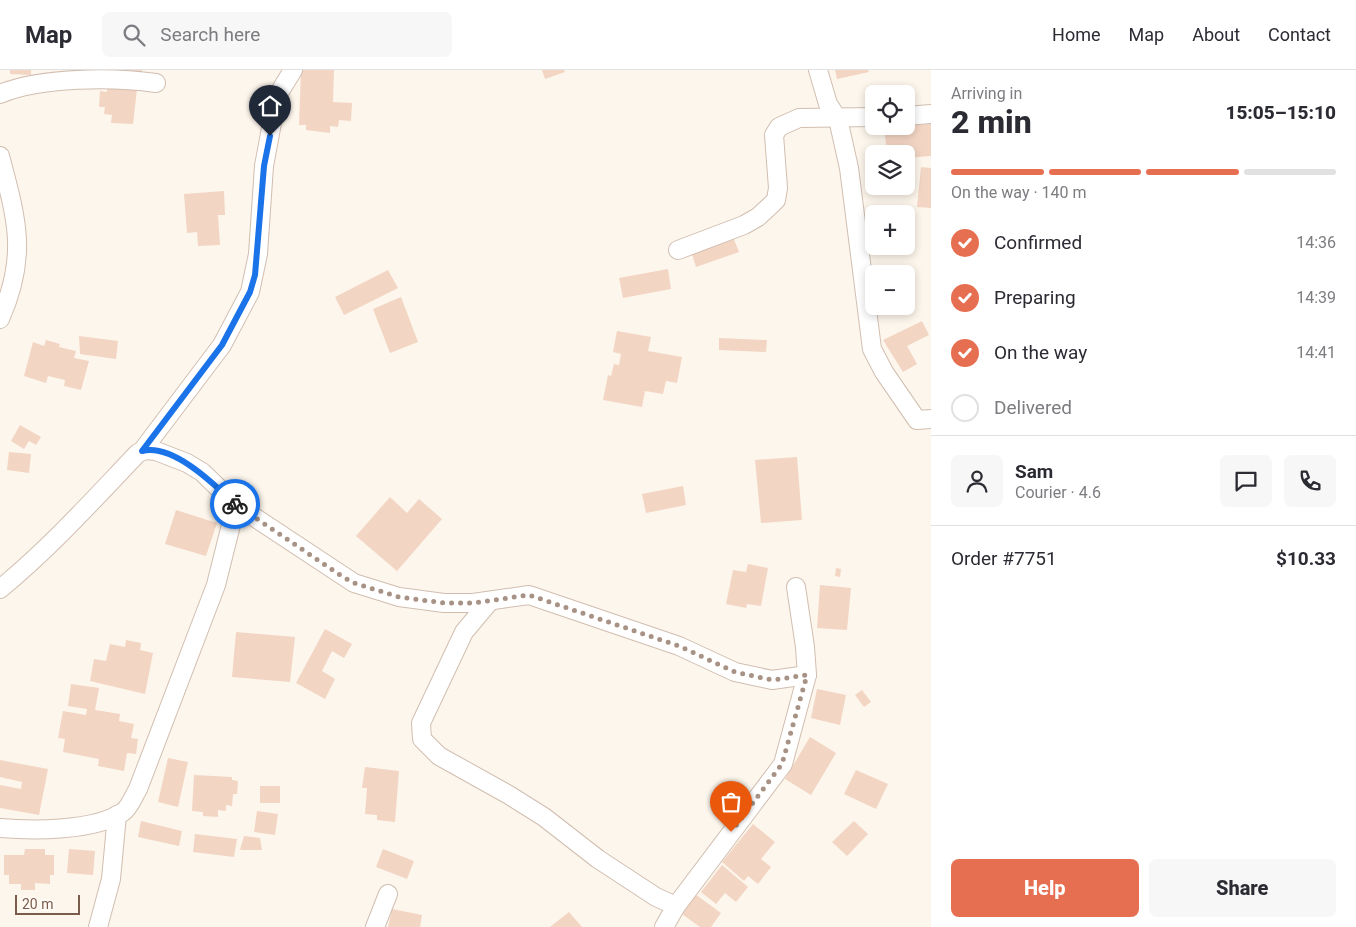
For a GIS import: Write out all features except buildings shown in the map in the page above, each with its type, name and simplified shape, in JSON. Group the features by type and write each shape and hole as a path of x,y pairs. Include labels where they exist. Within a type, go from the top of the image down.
{"street":[{"path":"0,588 37,558 142,451 222,345 250,292 258,254 264,166 277,96 293,70"},
{"path":"818,70 828,104 838,119 849,168 872,349 884,372 917,420 931,419"},
{"path":"0,94 45,84 130,80 156,83"},
{"path":"915,115 931,114"},
{"path":"678,250 744,225 758,217 776,200 778,188 774,135 779,127 799,118 865,118"},
{"path":"0,156 18,246 16,277 0,320"},
{"path":"142,451 156,451 186,463 202,472 236,505 354,583 399,597 444,603 490,601 529,595 671,644 735,672 772,680 807,675"},
{"path":"0,828 56,829 78,826 117,815 128,807 138,790 216,585 236,505"},
{"path":"664,927 676,906 779,771 786,753 807,675 805,646 796,587"},
{"path":"490,601 464,632 421,723 422,739 438,756 509,795 544,817 598,859 656,897 676,906"},
{"path":"98,927 111,879 117,815"},
{"path":"375,927 388,894"}],"way so far":[{"path":"235,504 291,540 343,577 354,583 399,597 444,603 473,603 522,594 529,595 679,646 735,672 772,680 807,675 786,753 779,771 731,832"}],"route":[{"path":"235,504 202,472 168,455 156,451 142,451 222,345 250,292 258,254 264,166 270,136"}]}
